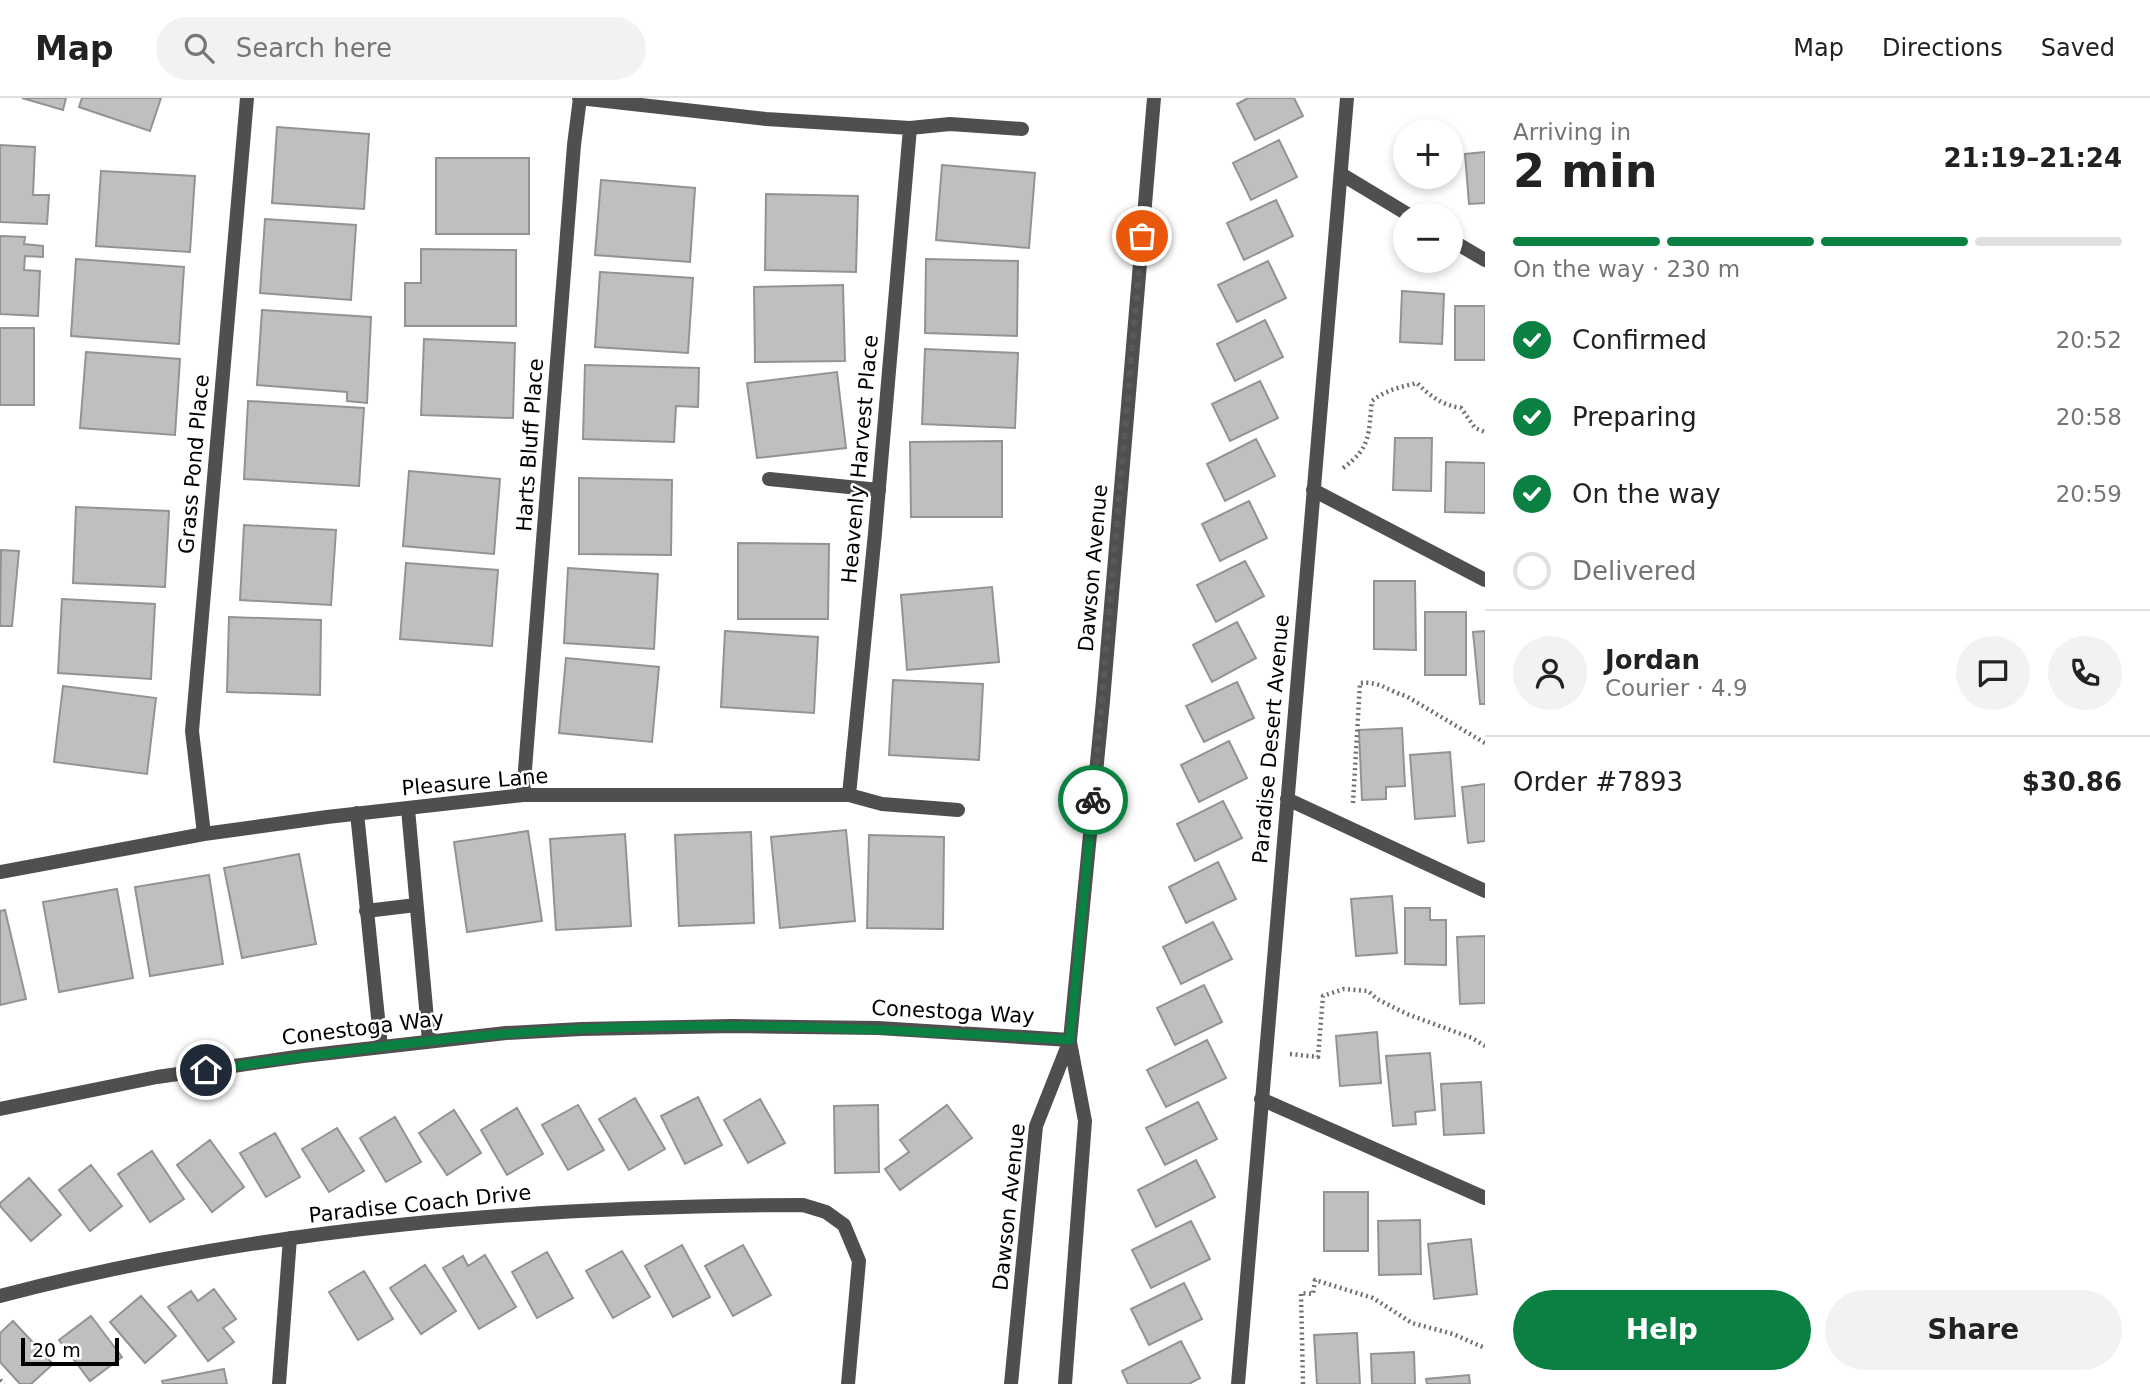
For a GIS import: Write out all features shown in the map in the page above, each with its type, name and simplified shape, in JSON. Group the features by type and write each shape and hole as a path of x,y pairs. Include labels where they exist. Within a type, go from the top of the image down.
{"street":[{"name":"Grass Pond Place","path":"204,834 192,731 247,98"},
{"path":"580,98 766,119 910,128 950,124 1023,129"},
{"name":"Harts Bluff Place","path":"523,795 574,145 580,98"},
{"name":"Dawson Avenue","path":"1065,1384 1085,1121 1070,1040 1104,688 1154,98"},
{"name":"Paradise Desert Avenue","path":"1238,1384 1347,98"},
{"name":"Heavenly Harvest Place","path":"849,794 879,490 910,128"},
{"path":"1340,174 1393,205"},
{"path":"1463,247 1485,260"},
{"path":"769,480 879,490"},
{"path":"1312,490 1485,580"},
{"name":"Pleasure Lane","path":"0,872 204,834 357,813 523,795 849,794 882,804 958,810"},
{"path":"1287,799 1485,891"},
{"path":"408,809 429,1041"},
{"path":"357,813 380,1047"},
{"path":"366,911 416,905"},
{"name":"Conestoga Way","path":"0,1109 157,1077 506,1033 681,1026 878,1028 1070,1040"},
{"name":"Dawson Avenue","path":"1012,1384 1036,1126 1070,1040"},
{"path":"1261,1099 1485,1198"},
{"name":"Paradise Coach Drive","path":"0,1296 109,1270 290,1238 488,1217 639,1207 803,1205 826,1212 844,1225 859,1261 848,1384"},
{"path":"279,1384 290,1238"}],"path":[{"path":"1343,468 1359,456 1366,445 1373,401 1380,394 1417,383 1446,405 1461,408 1475,428 1485,432"},
{"path":"1353,803 1360,683 1375,682 1406,696 1485,743"},
{"path":"1289,1054 1318,1057 1323,996 1345,989 1368,991 1377,999 1407,1014 1472,1038 1485,1046"},
{"path":"1303,1384 1301,1293 1313,1294 1315,1280 1373,1298 1412,1323 1453,1334 1485,1348"},
{"path":"0,1380 4,1384"}],"building":[{"path":"22,98 66,98 63,110"},
{"path":"82,98 161,98 150,131 79,107"},
{"path":"1248,98 1294,98 1303,116 1255,140 1237,104"},
{"path":"277,127 369,134 364,209 272,203"},
{"path":"1279,140 1297,177 1251,200 1233,163"},
{"path":"0,145 35,147 33,195 49,195 47,224 0,222"},
{"path":"1485,152 1485,203 1469,204 1465,154"},
{"path":"436,158 529,158 529,234 436,234"},
{"path":"942,165 1035,173 1029,248 936,240"},
{"path":"101,171 195,176 190,252 96,246"},
{"path":"601,180 695,188 690,262 595,255"},
{"path":"766,194 858,196 856,272 765,270"},
{"path":"1276,200 1293,236 1244,260 1227,223"},
{"path":"265,219 356,225 351,300 260,293"},
{"path":"0,236 25,237 24,244 43,246 43,257 25,256 24,270 40,271 38,316 0,314"},
{"path":"421,249 516,250 516,326 405,326 405,283 421,283"},
{"path":"76,259 184,267 179,344 71,336"},
{"path":"926,259 1018,261 1017,336 925,333"},
{"path":"1268,261 1286,298 1237,322 1218,285"},
{"path":"600,272 693,278 688,353 595,347"},
{"path":"843,285 845,361 755,362 754,287"},
{"path":"1402,291 1444,294 1442,344 1400,342"},
{"path":"1455,306 1485,306 1485,360 1455,360"},
{"path":"262,310 371,317 367,403 347,401 347,392 257,385"},
{"path":"1265,320 1283,357 1235,381 1217,344"},
{"path":"0,328 34,328 34,405 0,405"},
{"path":"424,339 515,343 513,418 421,415"},
{"path":"925,349 1018,353 1015,428 922,424"},
{"path":"86,352 180,359 175,435 80,428"},
{"path":"585,365 699,368 698,407 676,406 674,442 583,439"},
{"path":"837,372 846,448 757,458 747,383"},
{"path":"1260,381 1278,418 1230,441 1212,404"},
{"path":"248,401 364,408 359,486 244,479"},
{"path":"1395,438 1432,438 1431,491 1393,490"},
{"path":"1256,439 1275,476 1225,501 1207,464"},
{"path":"1002,441 1002,517 911,517 910,442"},
{"path":"1446,462 1485,463 1485,513 1445,512"},
{"path":"409,471 500,479 494,554 403,546"},
{"path":"579,478 672,480 671,555 579,554"},
{"path":"1249,501 1267,538 1220,561 1202,524"},
{"path":"76,507 169,511 165,587 73,583"},
{"path":"244,525 336,530 331,605 240,600"},
{"path":"738,543 829,544 828,619 738,619"},
{"path":"1,550 19,551 12,626 0,626"},
{"path":"1245,561 1264,596 1216,622 1197,585"},
{"path":"406,563 498,570 492,646 400,639"},
{"path":"568,568 658,574 654,649 564,643"},
{"path":"1374,581 1415,581 1416,650 1374,649"},
{"path":"992,587 999,662 907,670 901,595"},
{"path":"62,599 155,604 151,679 58,673"},
{"path":"1425,612 1466,612 1466,675 1425,675"},
{"path":"229,617 321,620 320,695 227,692"},
{"path":"1237,622 1256,658 1212,682 1193,645"},
{"path":"725,631 818,637 814,713 721,707"},
{"path":"1485,631 1485,704 1480,704 1473,632"},
{"path":"566,658 659,667 652,742 559,733"},
{"path":"893,680 983,684 979,760 889,755"},
{"path":"1237,682 1254,718 1204,742 1186,706"},
{"path":"63,686 156,698 147,774 54,762"},
{"path":"1402,728 1405,786 1386,787 1386,799 1362,800 1359,730"},
{"path":"1229,741 1247,778 1199,802 1181,765"},
{"path":"1450,752 1455,816 1415,819 1410,755"},
{"path":"1485,784 1485,841 1468,843 1462,787"},
{"path":"1223,801 1242,838 1195,861 1177,824"},
{"path":"846,830 855,921 780,928 771,837"},
{"path":"528,831 542,921 467,932 454,842"},
{"path":"751,832 754,923 679,926 675,835"},
{"path":"625,834 631,926 556,930 550,839"},
{"path":"869,835 944,837 943,929 867,928"},
{"path":"299,854 316,944 242,958 224,868"},
{"path":"1218,862 1236,899 1186,923 1169,887"},
{"path":"209,875 223,964 150,976 135,887"},
{"path":"117,889 133,978 59,992 43,902"},
{"path":"1392,896 1397,953 1356,956 1351,899"},
{"path":"1405,908 1430,908 1430,920 1446,920 1446,965 1405,964"},
{"path":"5,910 26,999 0,1005 0,911"},
{"path":"1213,922 1232,959 1181,984 1163,947"},
{"path":"1485,936 1485,1003 1460,1004 1457,937"},
{"path":"1204,985 1222,1022 1175,1045 1157,1008"},
{"path":"1377,1032 1381,1083 1340,1086 1336,1036"},
{"path":"1207,1040 1226,1078 1166,1107 1147,1070"},
{"path":"1430,1053 1435,1110 1415,1112 1416,1124 1393,1126 1386,1056"},
{"path":"1481,1082 1484,1133 1444,1135 1441,1084"},
{"path":"698,1097 722,1145 685,1164 661,1116"},
{"path":"635,1098 665,1149 629,1170 599,1119"},
{"path":"760,1099 785,1143 748,1163 724,1120"},
{"path":"1198,1102 1217,1139 1165,1165 1146,1128"},
{"path":"578,1105 604,1150 568,1170 542,1125"},
{"path":"878,1105 879,1172 835,1173 834,1106"},
{"path":"947,1105 972,1138 900,1190 885,1169 909,1152 900,1140"},
{"path":"517,1108 543,1154 507,1175 481,1130"},
{"path":"454,1110 481,1153 447,1175 419,1133"},
{"path":"395,1117 421,1162 386,1182 360,1138"},
{"path":"337,1128 364,1171 329,1192 302,1149"},
{"path":"275,1133 300,1177 266,1197 240,1153"},
{"path":"210,1140 244,1187 212,1212 177,1165"},
{"path":"152,1151 184,1199 150,1222 118,1174"},
{"path":"1196,1160 1215,1197 1156,1227 1138,1190"},
{"path":"91,1165 122,1206 90,1231 59,1190"},
{"path":"29,1178 61,1215 31,1241 0,1206 0,1203"},
{"path":"1324,1192 1368,1192 1368,1251 1324,1251"},
{"path":"1420,1220 1421,1274 1379,1275 1378,1221"},
{"path":"1191,1221 1210,1259 1151,1288 1132,1250"},
{"path":"1471,1239 1477,1294 1434,1299 1428,1244"},
{"path":"682,1245 710,1297 673,1317 645,1266"},
{"path":"743,1245 771,1295 733,1316 705,1266"},
{"path":"622,1251 650,1297 613,1318 586,1271"},
{"path":"547,1252 573,1298 537,1318 512,1272"},
{"path":"485,1255 516,1307 479,1329 443,1268 463,1256 468,1266"},
{"path":"425,1265 456,1311 421,1334 390,1288"},
{"path":"364,1271 393,1319 358,1340 329,1292"},
{"path":"1184,1283 1202,1319 1149,1345 1131,1309"},
{"path":"214,1289 236,1319 223,1328 234,1342 208,1361 168,1307 191,1291 198,1301"},
{"path":"141,1296 176,1336 145,1363 110,1322"},
{"path":"91,1316 122,1357 90,1381 59,1340"},
{"path":"13,1321 53,1364 31,1384 20,1384 0,1362 0,1333"},
{"path":"1357,1333 1360,1384 1317,1384 1314,1335"},
{"path":"1181,1341 1200,1378 1189,1384 1128,1384 1122,1371"},
{"path":"1414,1352 1415,1384 1372,1384 1371,1354"},
{"path":"224,1369 227,1384 163,1384 162,1381"},
{"path":"1469,1375 1470,1384 1427,1384 1426,1379"}],"way so far":[{"path":"1093,800 1142,236"}],"route":[{"path":"206,1070 506,1033 631,1027 878,1028 1070,1040 1093,800"}]}
